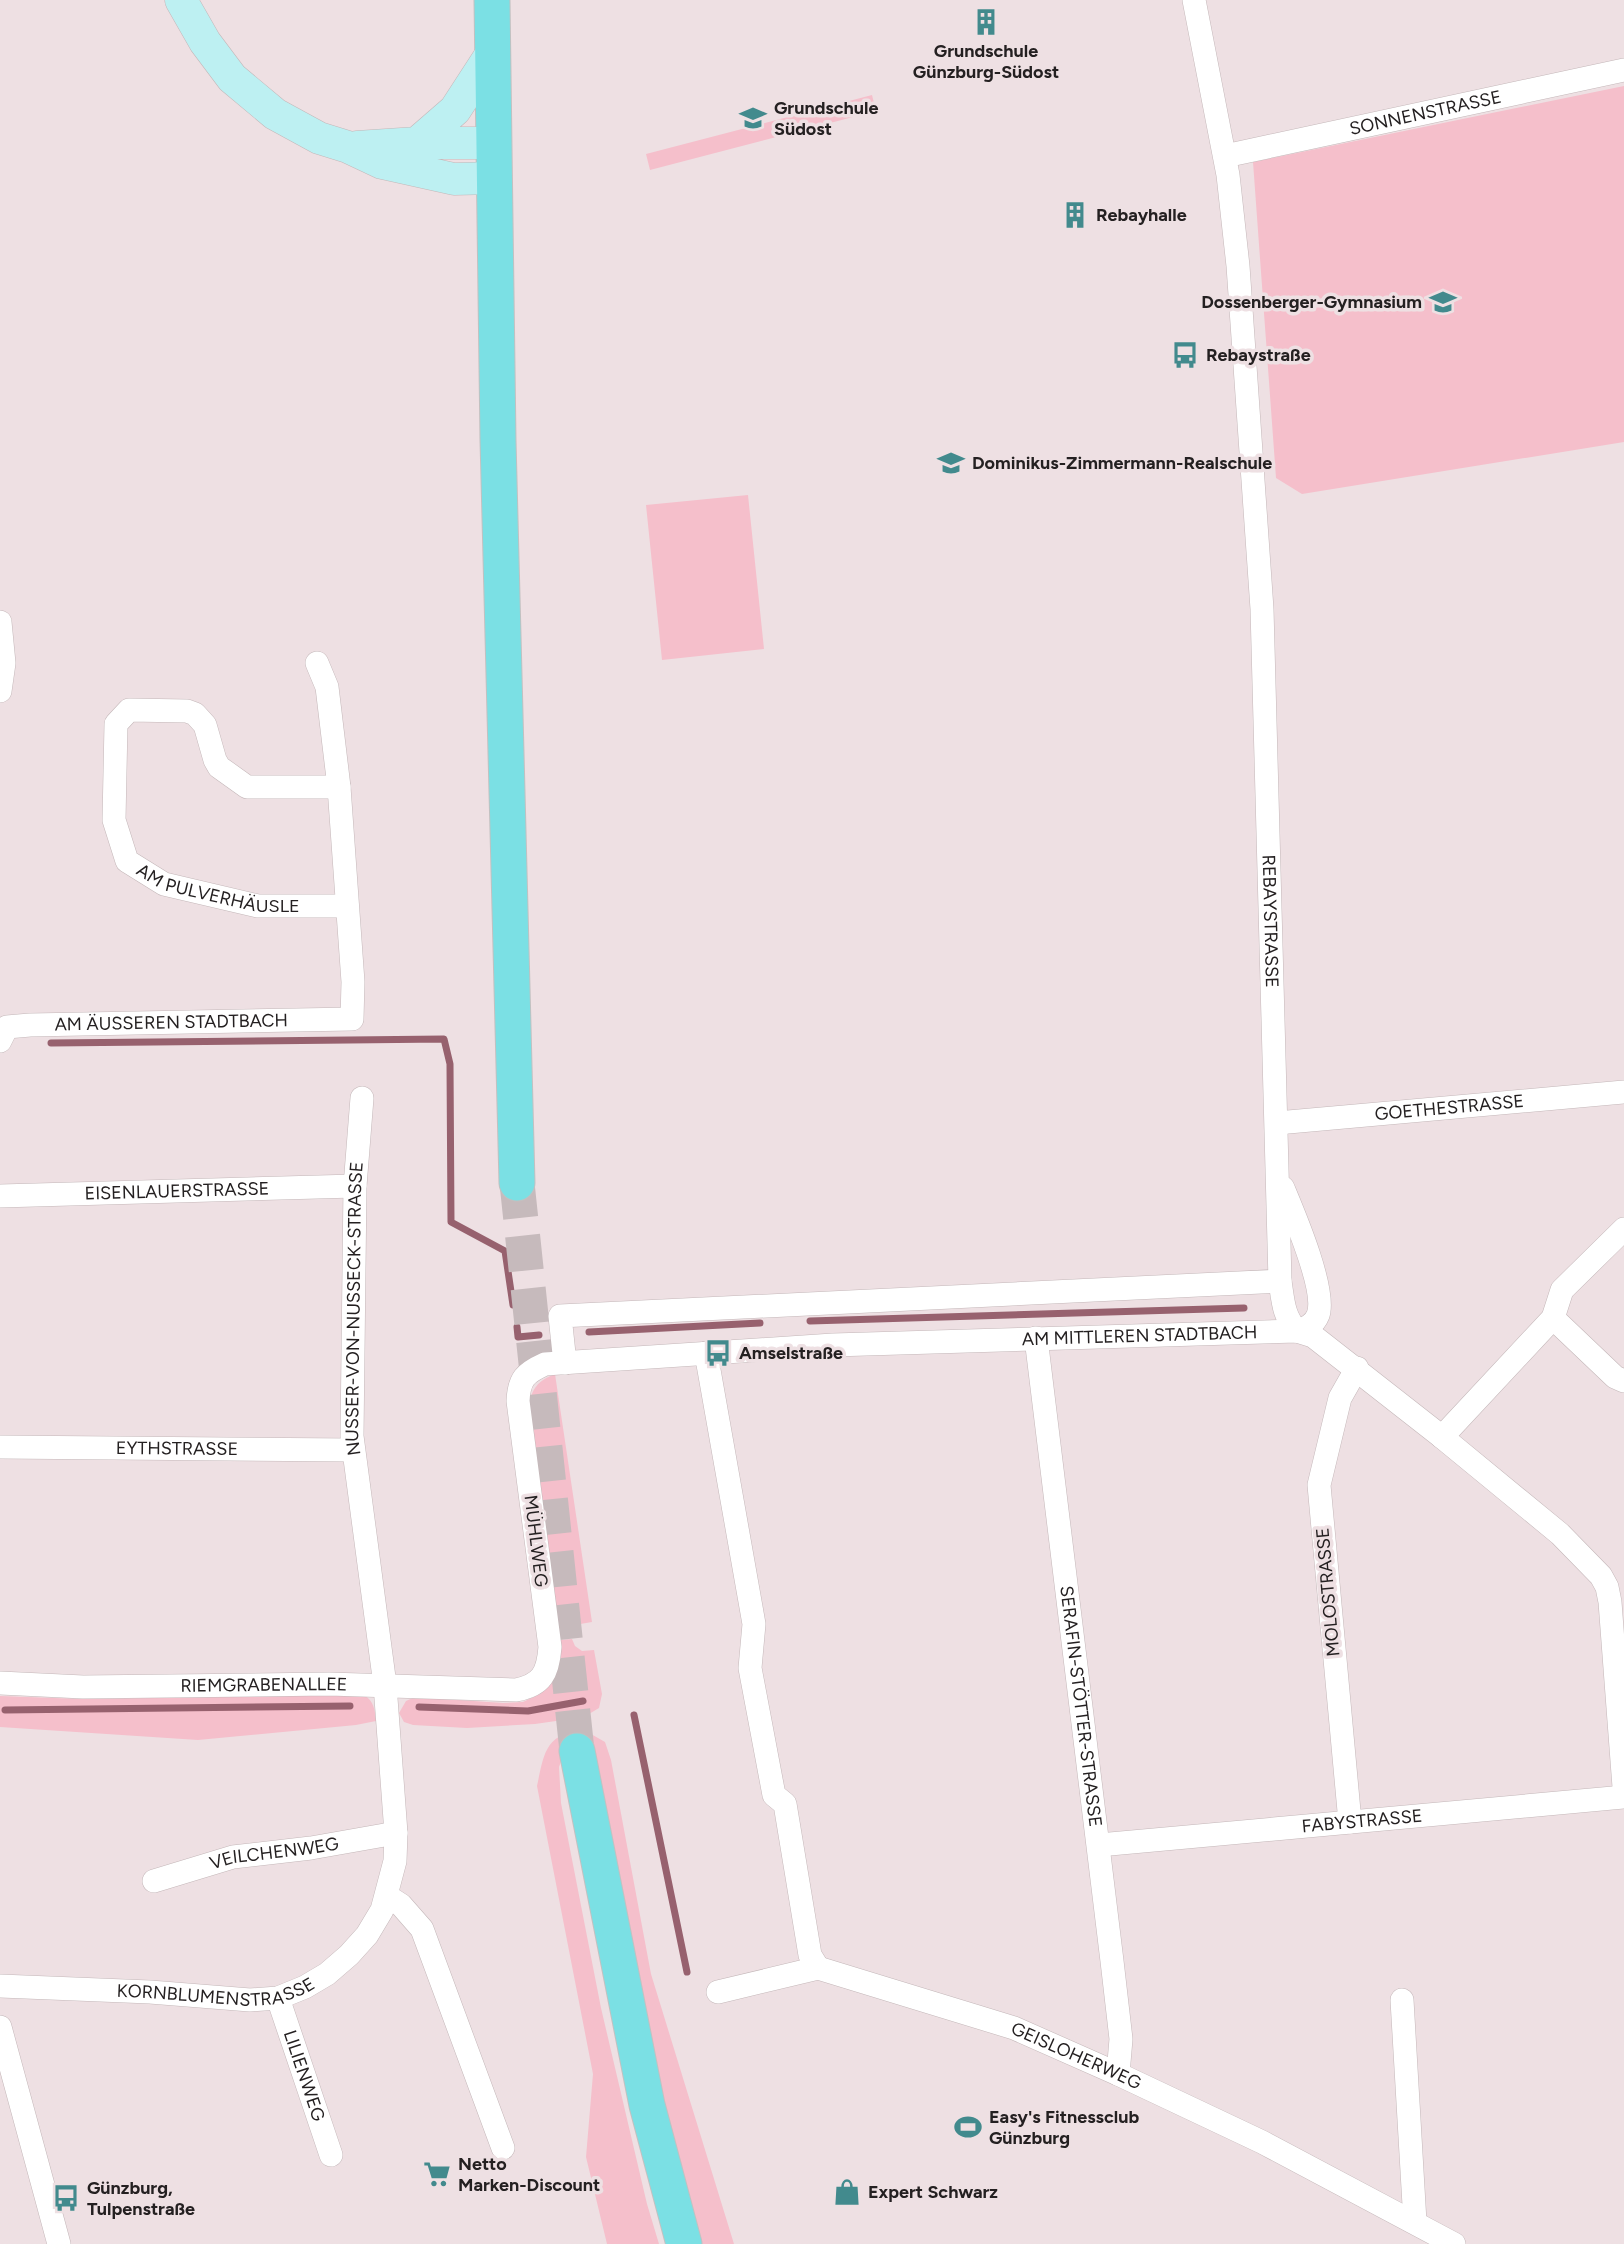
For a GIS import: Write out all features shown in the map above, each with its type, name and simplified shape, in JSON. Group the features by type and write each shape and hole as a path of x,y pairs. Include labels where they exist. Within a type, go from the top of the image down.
{"main road":[{"path":"492,0 499,453 517,1182"},
{"path":"577,1751 647,2105 684,2244"}],"street":[{"path":"181,0 205,42 232,78 275,114 319,138 348,147 382,163 454,179 495,178"},
{"name":"REBAYSTRASSE","path":"1195,0 1225,156 1238,266 1262,609 1280,1281 1284,1309 1289,1322 1297,1331 1310,1327 1318,1316 1320,1306 1303,1237 1278,1174"},
{"path":"417,143 455,110 492,53"},
{"name":"SONNENSTRASSE","path":"1225,156 1624,70"},
{"path":"348,147 417,143 494,143"},
{"path":"0,622 4,663 0,691"},
{"path":"317,663 327,687 339,787 347,906"},
{"name":"AM PULVERHÄUSLE","path":"339,787 247,787 219,767 205,725 195,714 187,711 129,710 117,724 114,820 127,861 164,884 258,906 347,906"},
{"name":"AM ÄUSSEREN STADTBACH","path":"2,1032 86,1023 352,1019 353,982 347,906"},
{"name":"GOETHESTRASSE","path":"1277,1123 1624,1092"},
{"name":"NUSSER-VON-NUSSECK-STRASSE","path":"362,1098 355,1186 352,1450 385,1685"},
{"name":"EISENLAUERSTRASSE","path":"0,1196 355,1186"},
{"path":"1442,1437 1553,1318 1562,1290 1624,1229"},
{"path":"565,1363 560,1316 1280,1281"},
{"path":"1553,1318 1615,1377 1624,1381"},
{"name":"AM MITTLEREN STADTBACH","path":"519,1385 530,1371 545,1364 833,1345 1297,1331 1314,1336 1560,1534 1601,1576 1610,1602 1624,1787"},
{"name":"SERAFIN-STÖTTER-STRASSE","path":"1036,1338 1121,2039 1118,2074"},
{"path":"706,1353 754,1624 751,1668 757,1705 774,1795 785,1804 810,1955 818,1968 718,1992"},
{"name":"MOLOSTRASSE","path":"1350,1822 1319,1485 1340,1398 1357,1368"},
{"name":"MÜHLWEG","path":"519,1385 518,1401 550,1647 546,1671 540,1680 528,1688"},
{"name":"EYTHSTRASSE","path":"0,1447 352,1450"},
{"name":"RIEMGRABENALLEE","path":"0,1683 83,1687 328,1684 516,1690 528,1688"},
{"name":"KORNBLUMENSTRASSE","path":"0,1986 150,1992 250,2000 278,1998 327,1974 367,1935 382,1910 395,1861 396,1833 385,1685"},
{"name":"FABYSTRASSE","path":"1099,1845 1624,1797"},
{"name":"VEILCHENWEG","path":"154,1881 233,1857 311,1848 396,1833"},
{"path":"387,1896 401,1905 422,1929 503,2148"},
{"name":"GEISLOHERWEG","path":"818,1968 1014,2028 1262,2142 1454,2244"},
{"name":"LILIENWEG","path":"278,1998 331,2155"},
{"path":"1402,2000 1415,2222"},
{"path":"0,2027 59,2244"}],"shaded area":[{"name":"Dossenberger-Gymnasium","path":"1624,86 1624,442 1302,494 1276,478 1253,162"},
{"path":"872,95 876,111 650,170 646,154"},
{"path":"748,495 764,649 662,660 646,505"},
{"path":"555,1374 592,1622 557,1628 528,1406 537,1386"},
{"path":"572,1639 575,1646 582,1651 594,1650 602,1694 599,1708 584,1717 535,1724 467,1728 413,1725 404,1722 399,1713 406,1701 415,1697 523,1702 540,1694 552,1680 559,1640"},
{"path":"364,1695 372,1703 376,1721 198,1740 0,1727 0,1696 81,1699"},
{"path":"584,1730 605,1742 611,1760 651,1974 734,2244 697,2244 564,1753 559,1767 561,1803 601,2008 647,2204 659,2244 607,2244 586,2157 593,2074 537,1786 548,1747 561,1736"}],"waterway":[{"path":"51,1043 444,1039 450,1064 451,1222 505,1251 513,1305"},
{"path":"810,1321 1244,1308"},
{"path":"589,1332 760,1323"},
{"path":"517,1327 518,1337 539,1335"},
{"path":"419,1707 528,1711 583,1701"},
{"path":"5,1710 350,1706"},
{"path":"634,1715 687,1972"}],"tunnel":[{"path":"517,1183 577,1751"}],"place":[{"name":"Grundschule Günzburg-Südost","path":"986,22"},
{"name":"Grundschule Südost","path":"753,118"},
{"name":"Rebayhalle","path":"1075,215"},
{"name":"Dossenberger-Gymnasium","path":"1443,302"},
{"name":"Rebaystraße","path":"1185,355"},
{"name":"Dominikus-Zimmermann-Realschule","path":"951,463"},
{"name":"Amselstraße","path":"718,1353"},
{"name":"Easy's Fitnessclub Günzburg","path":"968,2127"},
{"name":"Netto Marken-Discount","path":"437,2174"},
{"name":"Expert Schwarz","path":"847,2192"},
{"name":"Günzburg, Tulpenstraße","path":"66,2198"}]}
